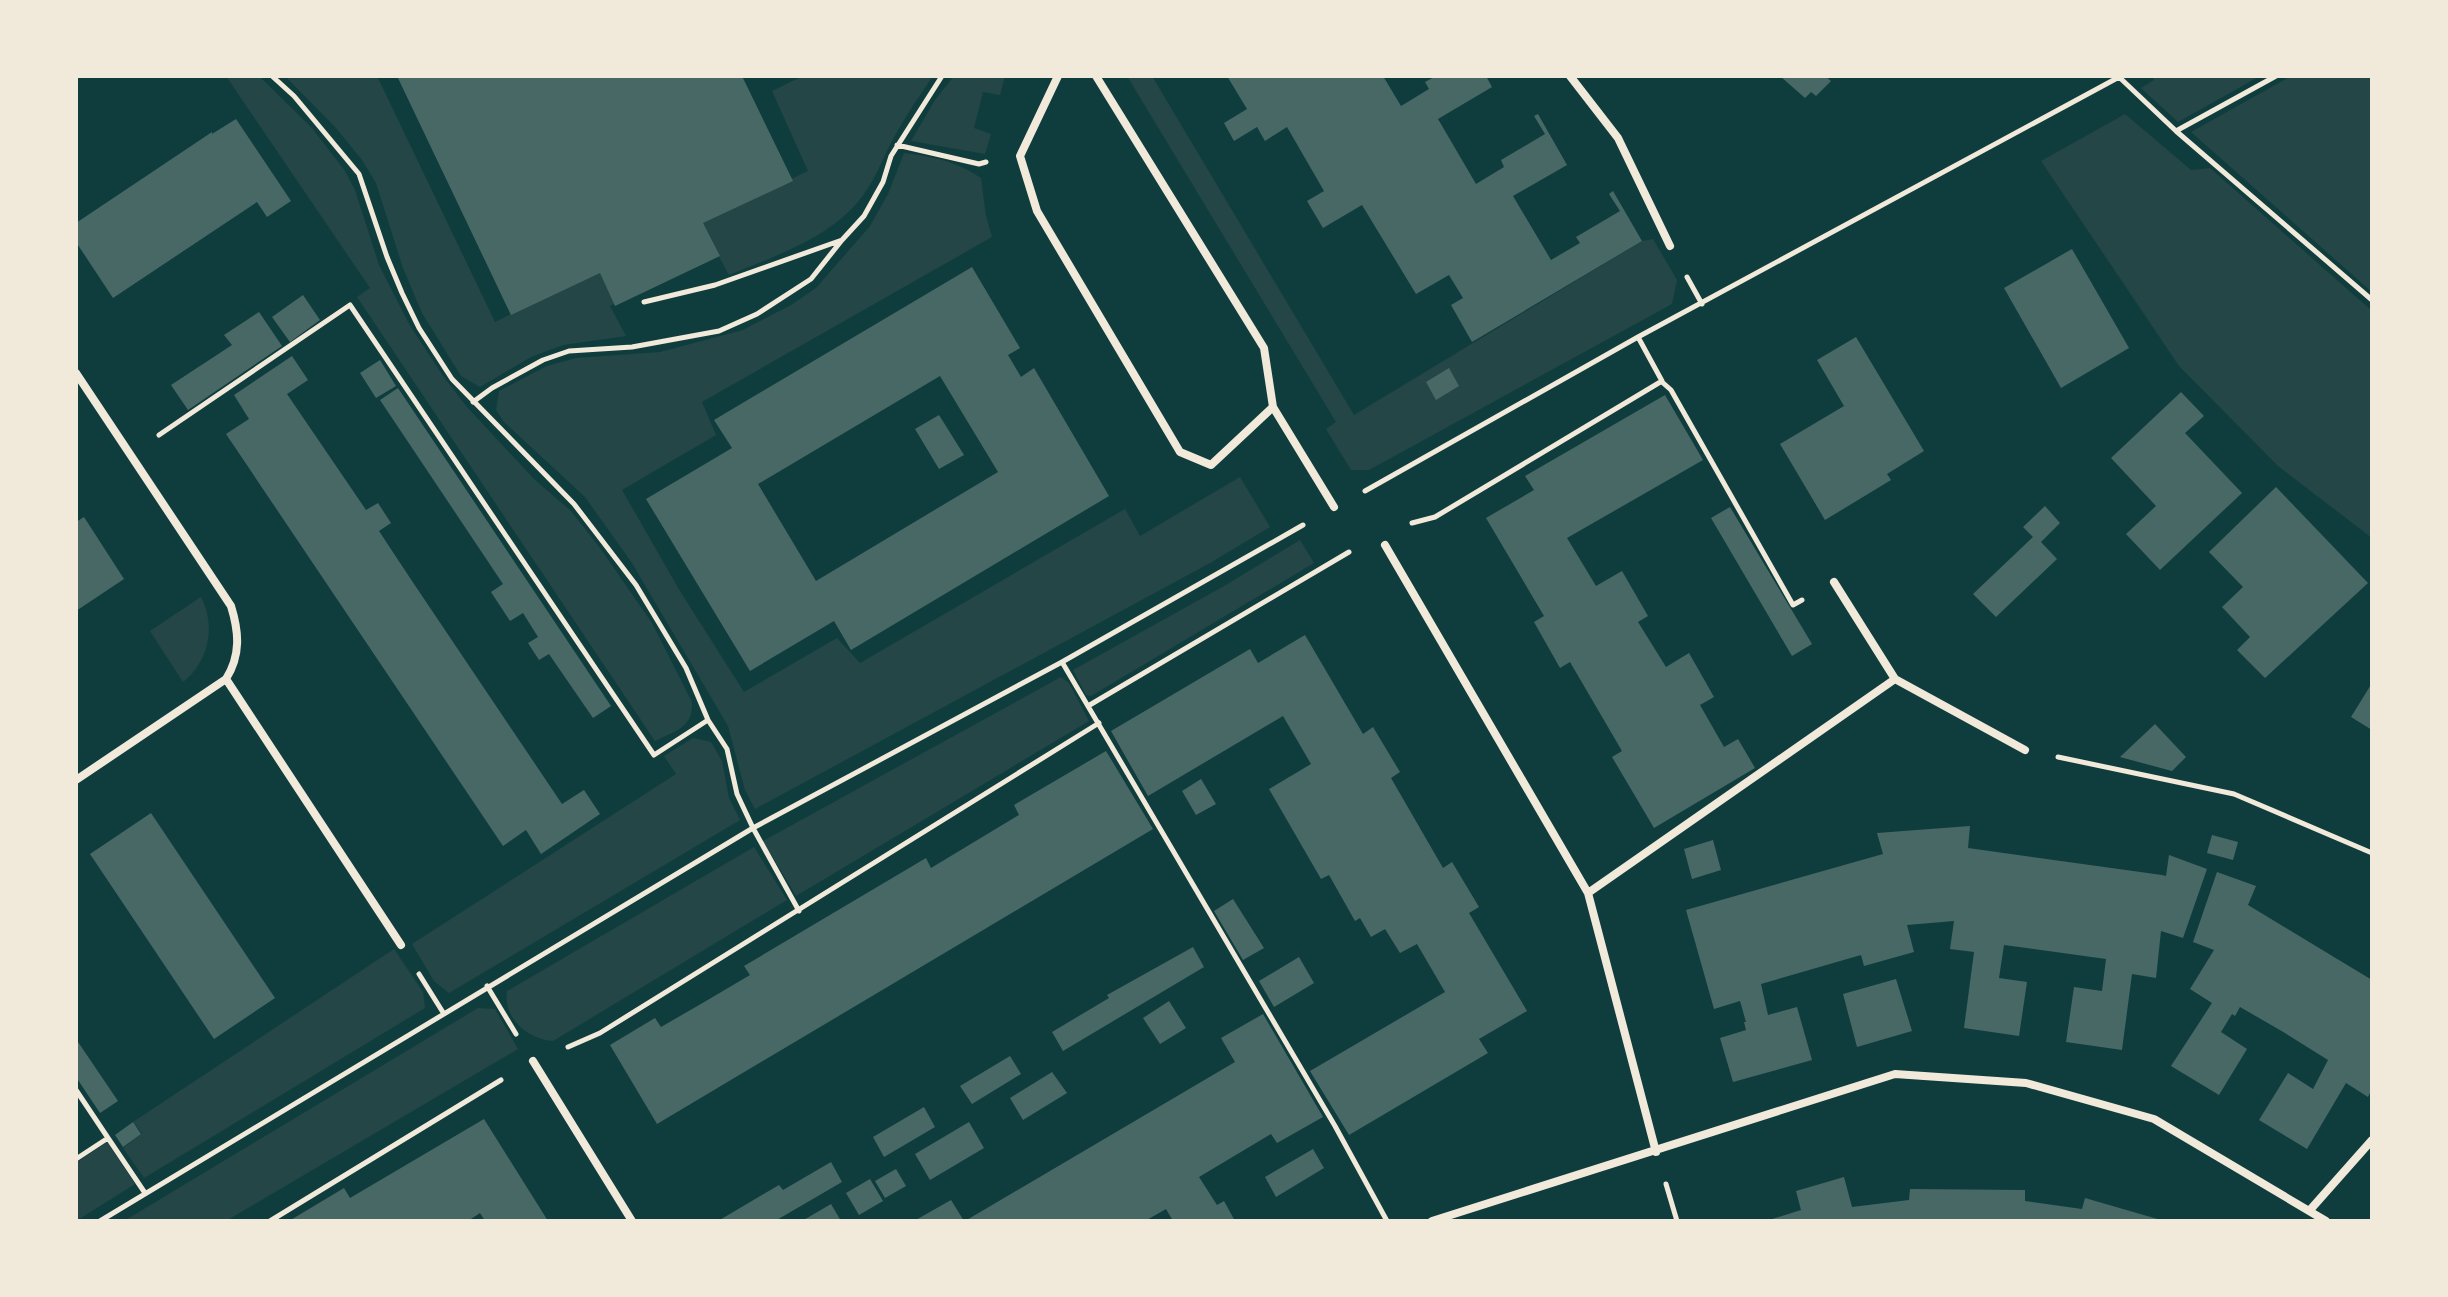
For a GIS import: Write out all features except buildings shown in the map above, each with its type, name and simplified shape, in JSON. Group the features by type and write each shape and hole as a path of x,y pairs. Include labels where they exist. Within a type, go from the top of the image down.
{"street":[{"path":"1058,76 1020,156 1037,211 1180,452 1211,465 1273,407"},
{"path":"1096,76 1264,348 1273,407 1334,507"},
{"path":"1570,76 1618,138 1670,246"},
{"path":"76,373 231,606 237,625 238,646 235,664 226,679 76,780"},
{"path":"1385,545 1588,893 1656,1152"},
{"path":"1834,582 1895,679 2025,750"},
{"path":"226,679 401,945"},
{"path":"1588,893 1895,679"},
{"path":"533,1061 632,1221"},
{"path":"1432,1221 1895,1074 2026,1083 2154,1119 2326,1221"},
{"path":"2310,1210 2372,1140"}],"path":[{"path":"272,76 294,96 359,174 387,257 419,328 452,379 574,504 636,585 686,668 708,720 727,749 737,794 799,911"},
{"path":"473,402 543,360 569,351 632,347 719,331 757,314 811,279 864,216 883,182 897,145 942,76"},
{"path":"100,1221 753,828 1062,662 1638,337 2119,76 2176,131 2372,300"},
{"path":"2176,131 2276,76"},
{"path":"897,145 979,164 1020,156"},
{"path":"644,302 715,285 842,240"},
{"path":"131,455 350,305 654,755 708,720"},
{"path":"1662,381 1671,390 1793,605 1834,582"},
{"path":"1062,662 1335,1126 1387,1221"},
{"path":"270,1221 533,1061 600,1033 1099,723"},
{"path":"2025,750 2234,794 2372,853"},
{"path":"401,945 444,1014"},
{"path":"487,986 533,1061"},
{"path":"76,1090 145,1193"},
{"path":"76,1159 108,1138"}],"shaded area":[{"path":"226,76 259,76 312,128 345,171 355,190 379,265 409,324 443,376 467,407 535,480 571,511 652,623 692,702 690,718 682,727 655,741 357,297 370,288"},
{"path":"285,76 377,76 495,322 602,269 618,302 610,306 626,336 563,345 531,357 480,387 461,376 422,313 403,268 376,183 336,128"},
{"path":"803,76 933,76 898,131 868,188 844,216 797,246 729,275 700,222 808,171 772,91"},
{"path":"954,76 1005,76 1000,95 983,92 974,128 991,134 985,154 911,141 935,100"},
{"path":"1127,76 1152,76 1354,415 1642,241 1653,239 1677,280 1672,304 1369,470 1351,470 1326,429 1336,422"},
{"path":"2152,76 2260,76 2178,122 2141,88 2154,80"},
{"path":"2291,76 2372,76 2372,292 2191,132"},
{"path":"2125,114 2191,170 2210,168 2372,311 2372,538 2278,466 2179,366 2041,161"},
{"path":"904,153 963,167 981,178 992,237 702,402 716,435 622,490 680,591 744,692 837,638 860,663 1125,509 1140,536 1240,477 1270,527 1210,563 755,809 745,790 728,726 632,563 585,497 504,422 496,410 499,391 547,366 576,358 660,352 743,330 791,305 816,288 870,226 888,194"},
{"path":"1300,540 1314,563 1091,696 1086,695 1073,670"},
{"path":"201,597 208,619 207,642 199,664 183,682 150,631"},
{"path":"1061,677 1069,683 1089,721 796,896 763,841"},
{"path":"693,738 711,742 722,761 729,798 740,820 449,993 434,981 412,944 676,774 664,756"},
{"path":"754,847 787,900 553,1041 534,1036 513,1018 507,991"},
{"path":"394,949 423,992 425,1008 144,1178 123,1148 142,1133 133,1122"},
{"path":"478,1008 495,1009 518,1049 226,1221 124,1221"},
{"path":"107,1142 135,1184 76,1221 76,1163"}]}
